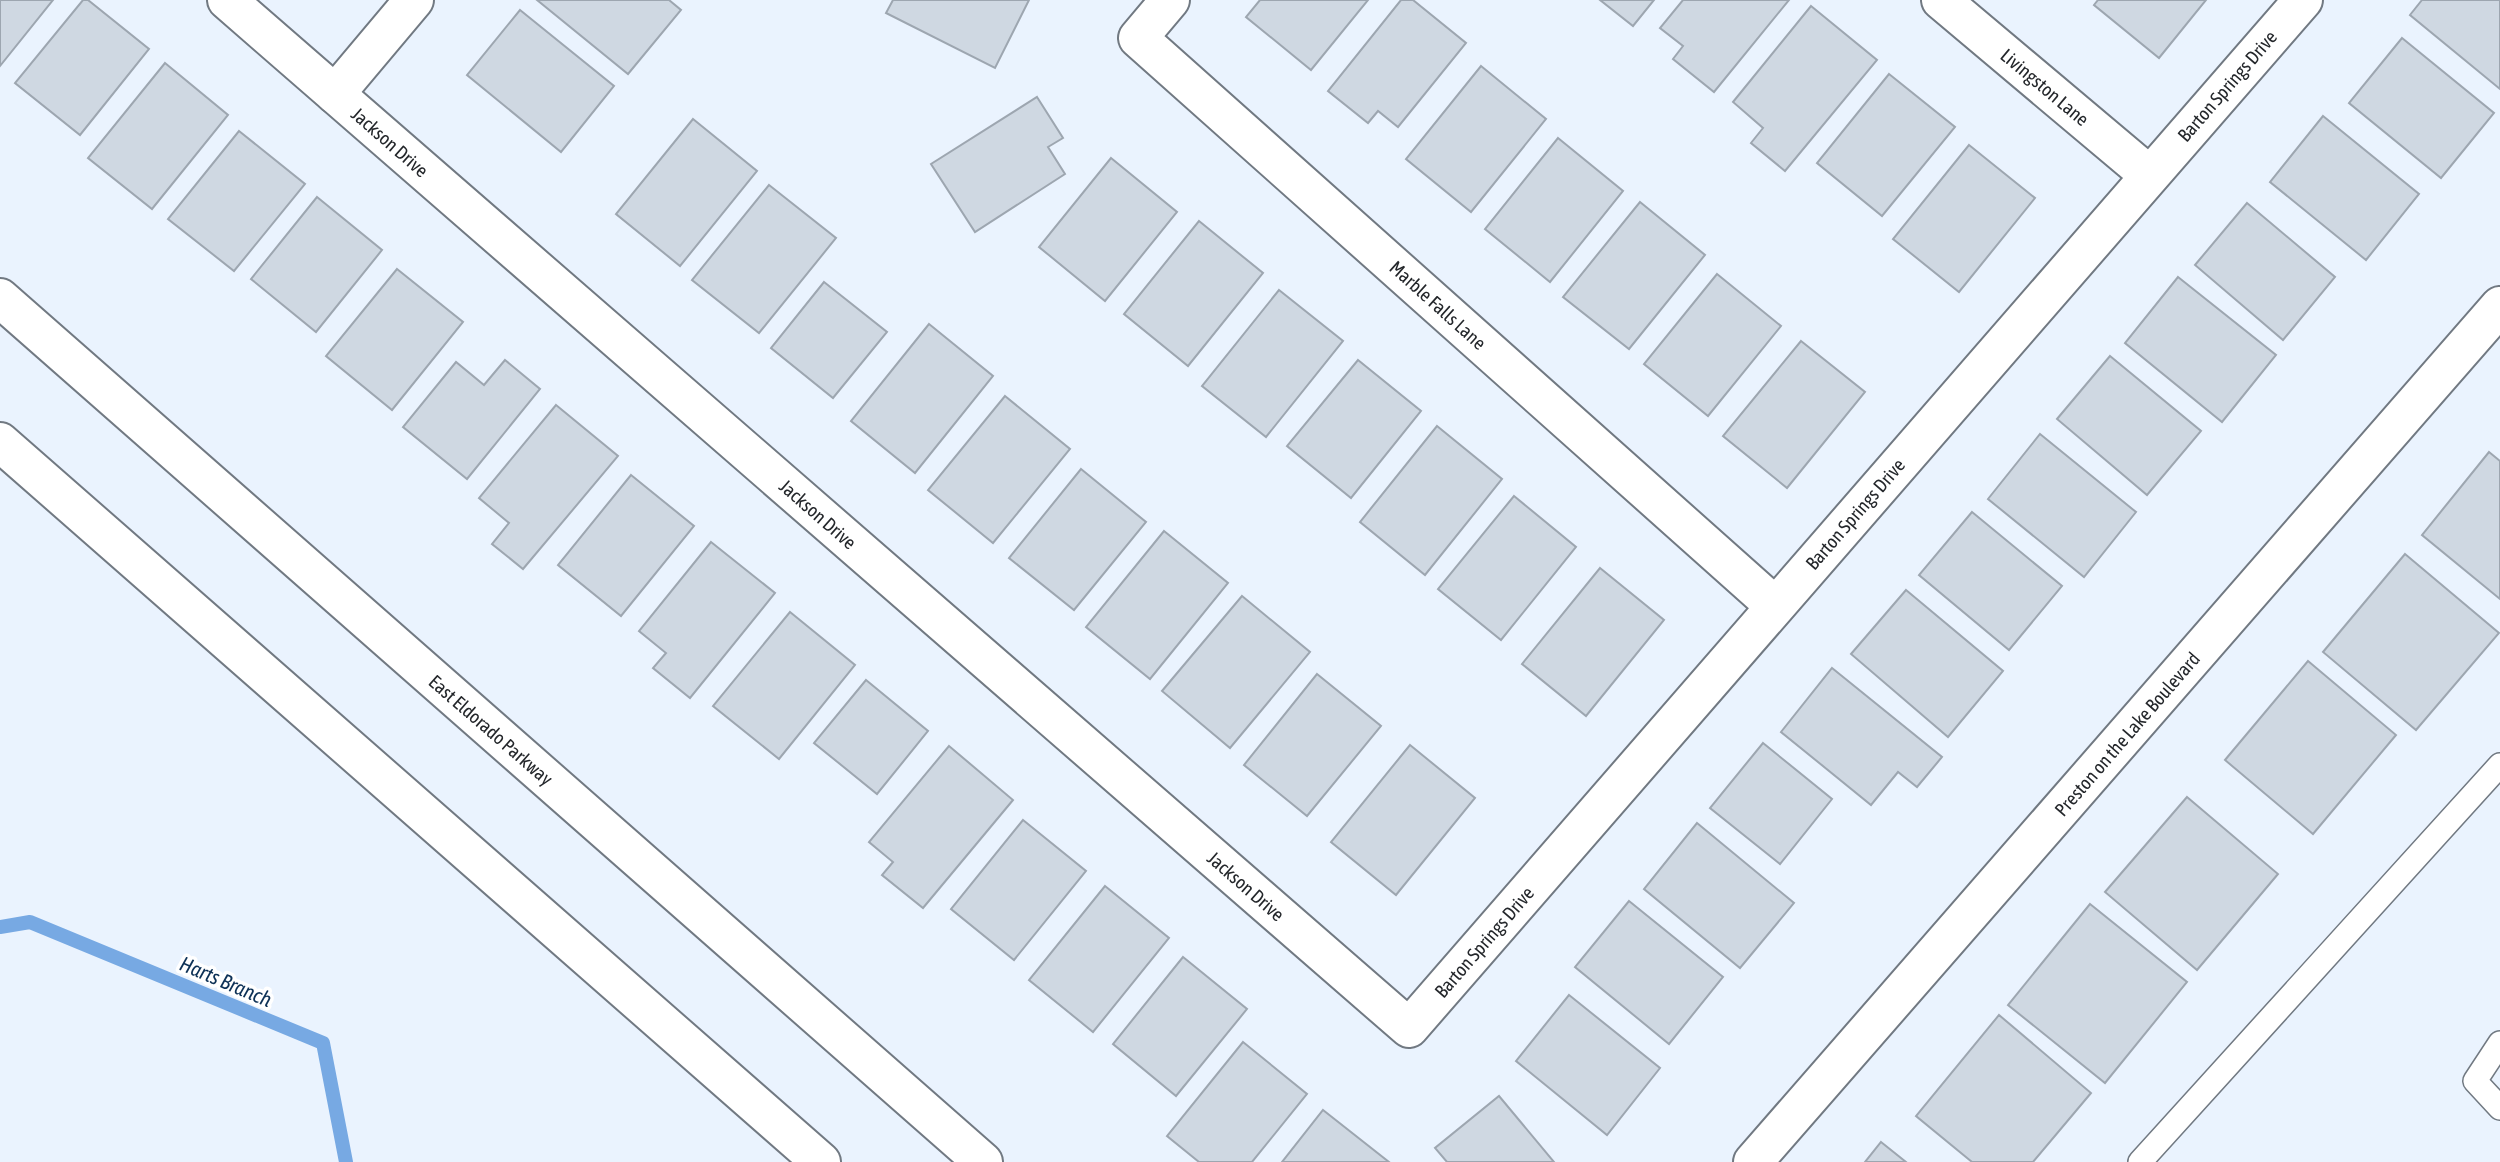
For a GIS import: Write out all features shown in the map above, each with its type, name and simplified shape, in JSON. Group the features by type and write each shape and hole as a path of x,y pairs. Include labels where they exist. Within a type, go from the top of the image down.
{"street":[{"name":"Jackson Drive","path":"228,0 1409,1028"},
{"path":"335,94 414,0"},
{"name":"Marble Falls Lane","path":"1170,0 1138,38 1775,606"},
{"name":"Livingston Lane","path":"1941,0 2149,175"},
{"name":"Barton Springs Drive","path":"1409,1028 2302,0"},
{"name":"East Eldorado Parkway","path":"0,298 983,1162"},
{"name":"Preston on the Lake Boulevard","path":"1754,1162 2500,307"},
{"path":"0,442 821,1162"}],"lane":[{"path":"2140,1162 2500,765"},
{"path":"2500,1043 2475,1081 2500,1108"}],"building":[{"path":"0,0 53,0 0,66"},
{"path":"83,0 88,0 149,49 80,135 15,83"},
{"path":"537,0 669,0 681,10 628,74"},
{"path":"893,0 1029,0 995,68 886,13"},
{"path":"1260,0 1368,0 1311,70 1246,17"},
{"path":"1401,0 1413,0 1466,43 1398,127 1378,111 1368,123 1328,91"},
{"path":"1600,0 1654,0 1633,26"},
{"path":"1683,0 1789,0 1714,92 1673,59 1683,46 1660,28"},
{"path":"2098,0 2206,0 2159,58 2094,5"},
{"path":"2422,0 2500,0 2500,89 2410,15"},
{"path":"1811,6 1877,60 1785,171 1751,143 1763,128 1733,102"},
{"path":"520,10 614,86 561,152 467,75"},
{"path":"2402,38 2494,113 2441,178 2349,103"},
{"path":"165,63 228,115 152,209 88,158"},
{"path":"1481,66 1546,119 1471,212 1406,159"},
{"path":"1889,74 1955,127 1882,216 1817,163"},
{"path":"1037,97 1063,138 1048,147 1065,174 975,232 931,164"},
{"path":"2323,116 2419,194 2366,260 2270,182"},
{"path":"693,119 757,171 680,266 616,214"},
{"path":"239,131 305,184 234,271 168,219"},
{"path":"1558,138 1623,191 1550,282 1485,229"},
{"path":"1969,145 2035,198 1959,292 1893,239"},
{"path":"1111,158 1177,212 1105,301 1039,247"},
{"path":"769,185 836,238 759,333 692,280"},
{"path":"317,197 382,250 316,332 251,279"},
{"path":"1640,202 1705,255 1629,349 1563,297"},
{"path":"2247,203 2335,277 2283,340 2195,265"},
{"path":"1199,221 1263,273 1188,366 1124,314"},
{"path":"397,269 463,322 392,410 326,356"},
{"path":"1717,274 1781,326 1708,416 1644,364"},
{"path":"2178,277 2276,355 2222,422 2125,343"},
{"path":"824,282 887,332 833,398 771,348"},
{"path":"1279,290 1343,341 1266,437 1202,386"},
{"path":"929,324 993,376 915,473 851,421"},
{"path":"1801,341 1865,392 1787,488 1723,436"},
{"path":"2110,356 2201,431 2147,495 2057,419"},
{"path":"505,360 540,389 467,479 403,427 456,362 484,385"},
{"path":"1358,360 1421,411 1351,498 1287,446"},
{"path":"1005,396 1070,449 993,543 928,490"},
{"path":"556,405 618,456 523,569 492,544 509,523 479,498"},
{"path":"1437,426 1502,479 1425,575 1360,522"},
{"path":"2040,434 2136,512 2084,577 1988,499"},
{"path":"2489,452 2500,461 2500,599 2422,535"},
{"path":"1081,469 1146,522 1074,610 1009,558"},
{"path":"631,475 694,526 621,616 558,565"},
{"path":"1514,496 1576,547 1501,640 1438,589"},
{"path":"1972,512 2062,586 2009,650 1919,575"},
{"path":"1164,531 1228,583 1150,679 1086,627"},
{"path":"711,542 775,593 690,698 653,668 666,653 639,631"},
{"path":"2405,554 2499,633 2416,730 2323,652"},
{"path":"1600,568 1664,620 1586,716 1522,664"},
{"path":"1906,590 2003,671 1948,737 1851,654"},
{"path":"1242,596 1310,652 1230,748 1162,691"},
{"path":"790,612 855,665 779,759 713,706"},
{"path":"2308,661 2396,735 2313,834 2225,760"},
{"path":"1832,668 1942,757 1917,787 1898,772 1871,805 1781,732"},
{"path":"1317,674 1381,726 1307,816 1244,765"},
{"path":"866,680 928,731 877,794 814,743"},
{"path":"1763,743 1832,799 1780,864 1710,808"},
{"path":"1410,745 1475,798 1396,895 1331,842"},
{"path":"949,746 1013,800 923,908 882,875 893,862 869,842"},
{"path":"2187,797 2278,874 2197,970 2105,892"},
{"path":"1023,820 1086,871 1014,960 951,909"},
{"path":"1697,823 1794,903 1740,968 1644,889"},
{"path":"1105,886 1169,938 1093,1032 1029,980"},
{"path":"1629,901 1723,977 1669,1044 1575,967"},
{"path":"2090,904 2187,982 2105,1083 2008,1005"},
{"path":"1183,957 1247,1009 1176,1096 1113,1044"},
{"path":"1569,995 1660,1068 1607,1135 1516,1061"},
{"path":"1999,1015 2091,1093 2033,1162 1972,1162 1916,1116"},
{"path":"1243,1042 1307,1094 1252,1162 1199,1162 1167,1136"},
{"path":"1499,1096 1554,1162 1447,1162 1435,1148"},
{"path":"1323,1110 1389,1162 1282,1162"},
{"path":"1881,1142 1906,1162 1865,1162"}],"waterway":[{"name":"Harts Branch","path":"0,927 30,922 323,1043 346,1162"}]}
